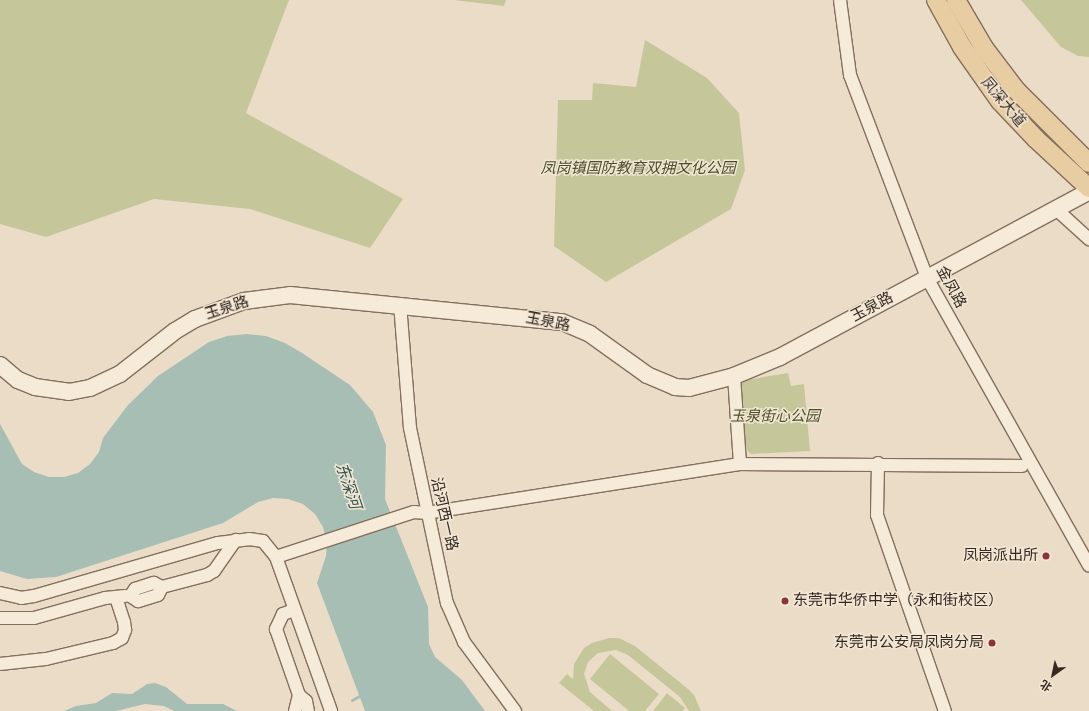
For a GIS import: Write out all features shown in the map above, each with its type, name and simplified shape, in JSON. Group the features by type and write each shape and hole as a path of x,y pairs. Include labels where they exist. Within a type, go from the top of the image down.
{"main road":[{"name":"凤深大道","path":"936,0 962,47 1000,101 1036,139 1089,189"},
{"name":"凤深大道","path":"956,0 984,48 1016,90 1089,163"}],"street":[{"name":"金凤路","path":"840,0 850,75 927,278 1088,561"},
{"name":"玉泉路","path":"0,365 18,380 35,387 69,392 106,382 175,330 221,308 244,301 290,295 400,304 562,322 590,334 648,375 675,386 702,386 734,376 780,357 1056,209 1089,189"},
{"path":"1056,209 1089,239"},
{"name":"沿河西一路","path":"400,304 410,428 447,602 455,623 475,659 515,711"},
{"path":"734,376 740,464"},
{"path":"276,557 414,512 427,513 740,464 878,463 1022,466"},
{"path":"878,463 877,515 945,711"},
{"path":"0,618 34,618 116,597 130,596 135,589 154,583 162,587 207,575 214,571 236,540"},
{"path":"0,593 21,598 34,596 218,543 236,540 263,541 276,557 330,711"},
{"path":"0,664 46,659 113,643 122,638 125,630 124,622 116,597"},
{"path":"294,610 283,614 276,629 299,695 306,701 308,711"},
{"path":"295,711 299,695"}],"green space":[{"path":"0,0 289,0 246,113 403,199 370,248 250,209 154,199 46,237 0,224"},
{"path":"454,0 506,0 504,6"},
{"path":"1021,0 1089,0 1089,57 1078,56 1061,47"},
{"name":"凤岗镇国防教育双拥文化公园","path":"645,40 707,78 739,113 745,170 731,209 606,282 554,246 558,100 592,100 593,83 636,87"},
{"name":"玉泉街心公园","path":"788,373 791,386 804,384 810,451 751,454 745,448 740,381"},
{"path":"609,638 619,638 635,646 688,689 694,695 701,711 689,711 680,697 628,655 616,650 598,653 588,662 584,674 590,692 612,711 594,711 559,683 567,674 573,679 574,664 584,648 592,643"},
{"path":"610,654 659,694 645,711 629,711 590,679"},
{"path":"667,693 685,708 683,711 653,711"}],"water":[{"name":"东深河","path":"247,334 266,336 285,343 302,353 350,385 373,412 386,445 385,499 428,607 429,644 435,657 462,680 485,711 365,711 317,583 326,556 327,542 323,527 315,514 303,504 288,499 273,498 258,502 223,523 56,577 27,579 0,571 0,424 22,464 34,472 49,477 64,477 78,473 90,464 99,452 103,438 128,405 158,376 209,342 227,336"},
{"path":"155,683 166,687 187,704 223,704 237,711 174,711 164,706 145,704 116,711 64,711 76,706 96,703 112,693 132,694 147,684"}],"waterway":[{"path":"352,700 363,694"}],"place":[{"name":"凤岗派出所","path":"1046,556"},
{"name":"东莞市华侨中学（永和街校区）","path":"785,601"},
{"name":"东莞市公安局凤岗分局","path":"992,643"}]}
